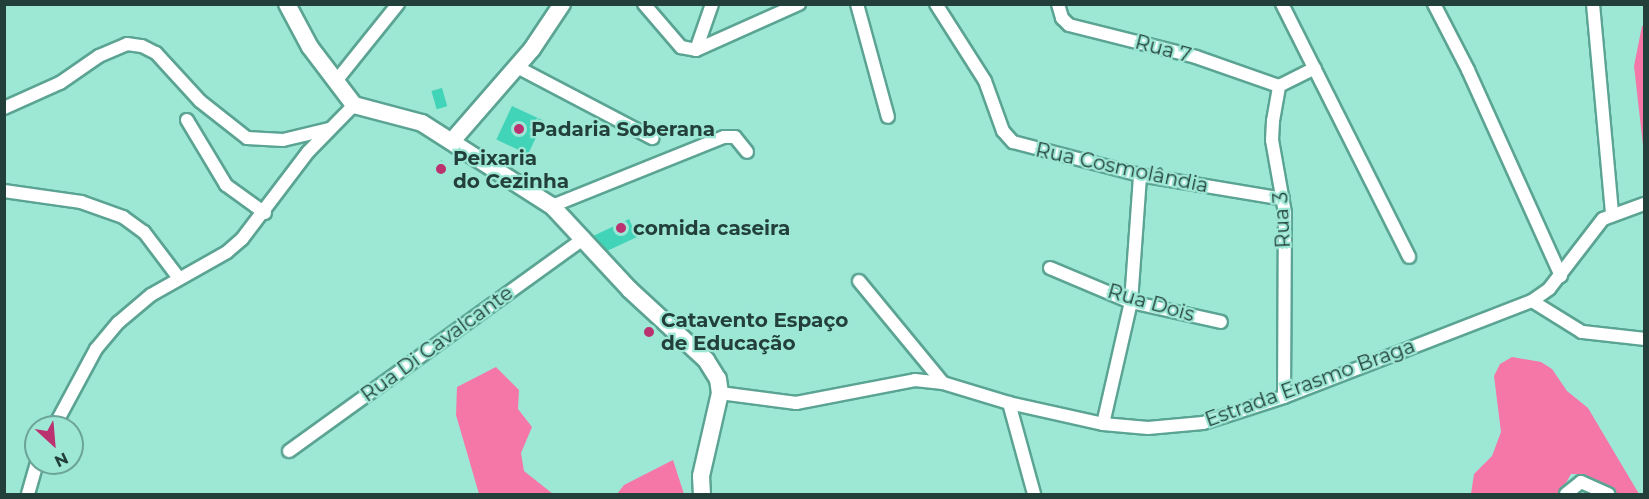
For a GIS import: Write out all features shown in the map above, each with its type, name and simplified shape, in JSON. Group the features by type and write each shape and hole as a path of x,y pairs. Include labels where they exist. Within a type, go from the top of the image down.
{"street":[{"path":"287,4 310,47 354,105 404,116 452,141 552,206 629,289 706,360 718,379 720,393 701,476 702,495"},
{"path":"336,81 398,4"},
{"path":"452,141 517,67 562,4"},
{"path":"644,4 681,47 696,50 799,4"},
{"path":"696,50 712,4"},
{"path":"857,4 888,117"},
{"name":"Rua Cosmolândia","path":"936,4 985,81 1003,131 1013,142 1140,175 1283,199"},
{"name":"Rua 7","path":"1058,4 1062,18 1069,25 1185,54 1279,86"},
{"path":"1282,4 1409,256"},
{"path":"1593,4 1612,213"},
{"path":"1440,7 1561,276"},
{"path":"4,108 60,83 99,56 127,44 156,53 200,101 247,138 283,140 329,129"},
{"path":"517,67 652,138"},
{"path":"1279,86 1315,68"},
{"name":"Rua 3","path":"1279,86 1272,140 1283,199 1284,397"},
{"path":"60,415 96,349 119,322 178,277 227,252 265,213 329,129 354,105"},
{"path":"187,120 226,184 265,213"},
{"path":"552,206 724,137 735,136 747,152"},
{"path":"1103,424 1131,302 1140,175"},
{"path":"4,190 81,202 123,217 144,232 178,277"},
{"name":"Estrada Erasmo Braga","path":"720,393 796,403 890,382 943,383 1009,403 1103,424 1149,428 1203,423 1284,397 1532,301 1561,276 1593,228 1612,213 1644,204"},
{"name":"Rua Di Cavalcante","path":"289,451 584,238"},
{"name":"Rua Dois","path":"1050,268 1131,302 1221,322"},
{"path":"859,281 943,383"},
{"path":"1532,301 1582,332 1644,339"},
{"path":"1009,403 1034,495"},
{"path":"28,495 34,475"},
{"path":"1566,495 1581,482 1608,495"}],"shaded area":[{"path":"1642,26 1644,26 1644,154 1634,66"},
{"path":"1512,357 1541,362 1552,369 1567,391 1588,408 1639,494 1613,494 1584,474 1571,474 1560,494 1471,494 1474,474 1492,456 1501,432 1494,376 1500,364"},
{"path":"496,367 519,390 518,409 532,427 521,453 524,471 553,494 479,494 456,415 457,387"},
{"path":"673,460 684,494 617,494 624,485"}],"building":[{"path":"442,88 447,106 437,109 431,91"},
{"name":"Padaria Soberana","path":"512,106 544,121 528,154 496,140"},
{"name":"Peixaria do Cezinha","path":"441,160 447,164 441,177 436,174"},
{"name":"comida caseira","path":"629,219 637,237 607,251 591,237"}],"place":[{"name":"Padaria Soberana","path":"519,129"},
{"name":"Peixaria do Cezinha","path":"441,169"},
{"name":"comida caseira","path":"621,228"},
{"name":"Catavento Espaço de Educação","path":"649,332"}]}
